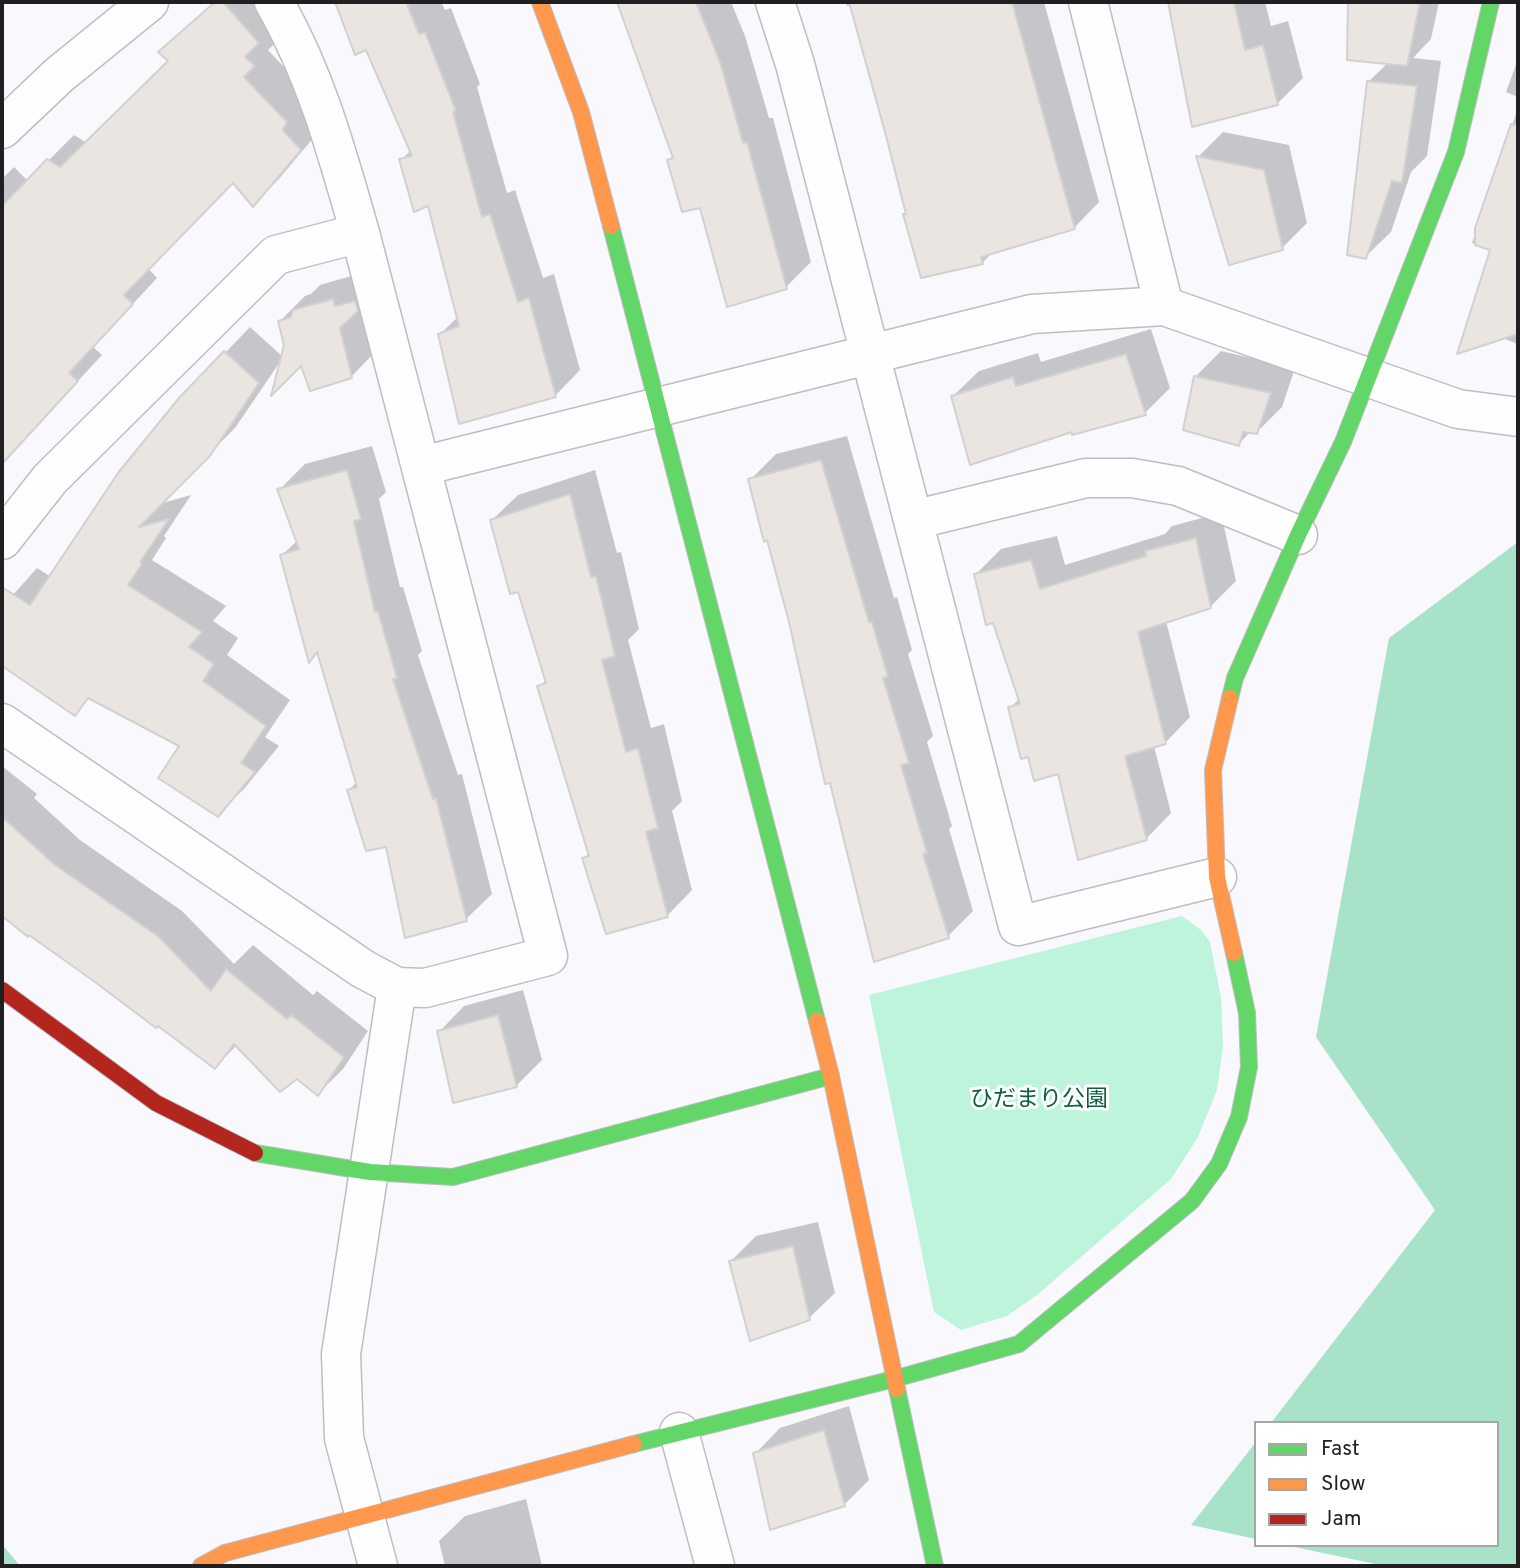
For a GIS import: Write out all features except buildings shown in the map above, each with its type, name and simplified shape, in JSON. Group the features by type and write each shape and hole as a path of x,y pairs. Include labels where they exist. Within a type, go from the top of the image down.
{"street":[{"path":"2,130 59,75 149,2"},
{"path":"2,723 363,969 397,987 425,988 548,956 422,466 327,118 286,22 274,2"},
{"path":"540,2 581,112 831,1076 935,1566"},
{"path":"775,2 795,64 1018,926 1217,877"},
{"path":"1088,2 1164,306"},
{"path":"201,1566 225,1553 365,1514 894,1379 1019,1344 1192,1201 1219,1164 1239,1117 1249,1067 1247,1013 1217,877 1213,770 1235,678 1343,442 1456,152 1491,2"},
{"path":"2,541 50,479 276,255 360,233"},
{"path":"422,466 1032,314 1164,306 1458,409 1518,417"},
{"path":"913,520 1086,478 1132,478 1178,486 1298,536"},
{"path":"378,1566 344,1438 341,1354 397,987"},
{"path":"2,990 156,1103 251,1152 370,1172 453,1177 831,1076"},
{"path":"679,1432 715,1566"}],"green space":[{"path":"1518,542 1518,1566 1385,1566 1295,1547 1499,1547 1499,1421 1273,1421 1435,1210 1316,1037 1389,638"},
{"name":"ひだまり公園","path":"1182,916 1201,930 1210,942 1221,998 1223,1047 1217,1090 1198,1137 1171,1179 1037,1295 1007,1316 961,1330 934,1312 869,995"},
{"path":"1254,1445 1254,1539 1191,1525"},
{"path":"2,1544 20,1566 2,1566"}],"traffic: fast":[{"path":"1230,698 1235,678 1298,535 1343,442 1456,152 1491,2"},
{"path":"611,226 817,1021"},
{"path":"634,1444 894,1379 1019,1344 1192,1201 1219,1164 1239,1117 1249,1067 1247,1013 1234,953"},
{"path":"255,1153 370,1172 453,1177 831,1076"},
{"path":"897,1389 935,1566"}],"traffic: slow":[{"path":"540,2 581,112 611,226"},
{"path":"1230,698 1213,770 1217,877 1234,953"},
{"path":"817,1021 897,1389"},
{"path":"201,1566 225,1553 634,1444"}],"traffic: jam":[{"path":"2,990 156,1103 255,1153"}]}
